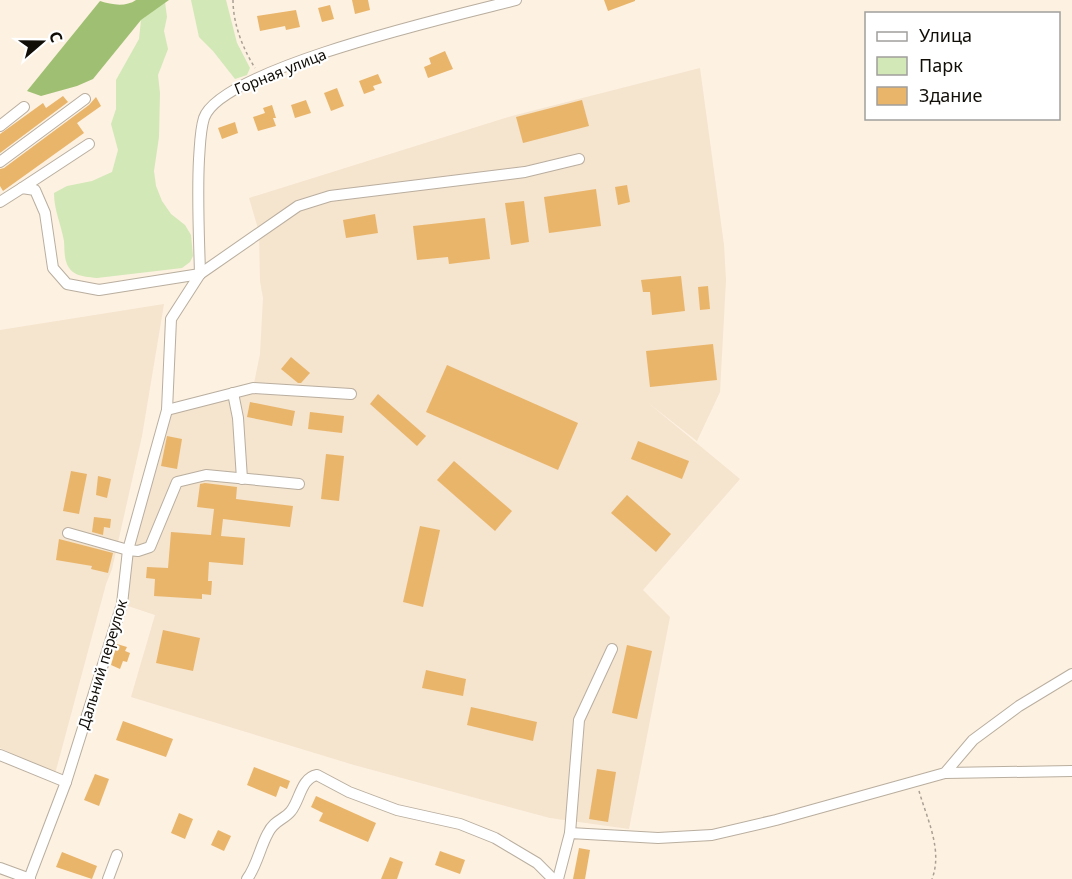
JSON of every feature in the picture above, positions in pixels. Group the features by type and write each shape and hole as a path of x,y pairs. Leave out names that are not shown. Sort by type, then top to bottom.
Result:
{"street":[{"name":"Горная улица","path":"200,274 197,186 200,142 205,116 226,93 360,39 516,0"},
{"path":"0,162 85,99"},
{"path":"0,126 24,107"},
{"path":"0,202 89,144"},
{"path":"22,188 35,190 45,213 53,268 67,285 99,290 200,274 298,206 330,196 525,172 579,159"},
{"name":"Дальний переулок","path":"30,879 66,782 123,604 128,550 166,410 171,319 200,274"},
{"path":"166,410 253,388 351,394"},
{"path":"233,393 238,418 242,479"},
{"path":"68,533 138,551 150,547 177,482 206,475 299,484"},
{"path":"558,879 570,833 579,720 612,649"},
{"path":"945,773 973,740 1019,706 1072,674"},
{"path":"0,755 66,782"},
{"path":"570,833 658,838 712,835 776,820 945,773 1072,771"},
{"path":"247,879 269,830 278,819 291,813 308,780 317,775 369,800 397,810 460,824 495,838 537,862 553,879"},
{"path":"108,879 117,855"},
{"path":"0,868 30,879"}],"path":[{"path":"233,0 236,25 249,59 261,77"},
{"path":"916,781 936,850 935,871 932,879"}],"shaded area":[{"path":"700,68 724,245 726,280 720,392 697,441 647,402 740,479 643,590 670,617 629,829 550,818 354,765 131,697 155,615 122,604 125,549 167,410 253,388 260,354 263,298 260,281 259,232 249,198 512,116"},
{"path":"164,304 142,436 112,569 55,774 0,748 0,330"}],"green space":[{"path":"136,0 169,0 141,20 93,79 41,96 27,91 100,1 119,5"},
{"path":"191,0 226,0 237,43 250,68 247,75 235,79 199,37"},
{"path":"165,2 167,17 164,31 168,49 158,75 159,137 154,171 156,186 162,201 171,214 185,225 191,235 193,256 190,262 182,268 97,278 79,275 70,269 66,261 54,193 67,186 92,181 112,172 118,150 111,124 116,109 116,80 139,39 141,20"}],"building":[{"path":"352,0 368,0 370,10 355,14"},
{"path":"604,0 635,0 635,1 608,11"},
{"path":"330,5 334,19 322,22 318,8"},
{"path":"296,10 300,27 286,30 285,26 260,31 257,16"},
{"path":"445,51 453,69 428,78 424,67 431,64 429,58"},
{"path":"378,74 382,83 373,86 375,90 364,94 359,81"},
{"path":"337,88 344,106 331,111 324,93"},
{"path":"63,96 68,102 0,153 0,134 43,103 46,108"},
{"path":"96,97 101,106 77,123 84,133 3,191 0,186 0,169 89,105"},
{"path":"306,100 311,113 295,118 291,105"},
{"path":"582,100 589,126 523,143 516,117"},
{"path":"272,105 276,126 258,131 253,117 265,113 263,108"},
{"path":"235,122 238,133 222,139 218,128"},
{"path":"627,185 630,202 618,205 615,187"},
{"path":"596,189 601,226 549,233 544,197"},
{"path":"524,201 529,242 511,245 505,203"},
{"path":"375,214 378,233 346,238 343,220"},
{"path":"485,218 490,259 449,264 448,257 417,260 413,226"},
{"path":"681,276 685,311 652,315 650,292 643,292 641,280"},
{"path":"708,286 710,309 700,310 698,287"},
{"path":"713,344 717,380 650,387 646,351"},
{"path":"291,357 310,373 301,383 281,369"},
{"path":"447,365 578,423 558,470 426,412"},
{"path":"378,394 426,436 417,446 370,404"},
{"path":"250,402 295,411 292,426 247,417"},
{"path":"310,412 344,416 342,433 308,429"},
{"path":"167,436 182,439 177,469 161,466"},
{"path":"638,441 689,461 682,479 631,459"},
{"path":"326,454 344,456 339,501 321,499"},
{"path":"454,461 512,511 495,531 437,480"},
{"path":"71,471 87,474 79,514 63,511"},
{"path":"98,476 111,479 107,498 96,495"},
{"path":"200,484 237,487 236,499 293,506 290,527 223,519 221,536 245,538 243,565 209,562 208,581 212,581 211,595 202,594 202,599 154,596 155,579 146,578 147,567 168,568 171,532 211,535 214,509 197,507"},
{"path":"627,495 671,534 656,552 611,513"},
{"path":"94,517 111,519 110,528 104,527 103,535 92,532"},
{"path":"420,526 440,530 423,607 403,602"},
{"path":"59,539 113,553 108,573 91,569 92,566 56,560"},
{"path":"163,630 200,638 193,671 156,663"},
{"path":"117,644 127,647 125,651 130,653 127,662 123,661 120,669 111,665"},
{"path":"627,645 652,651 637,719 612,713"},
{"path":"426,670 466,679 463,696 422,688"},
{"path":"471,707 537,722 533,741 467,725"},
{"path":"123,721 173,739 166,757 116,740"},
{"path":"254,767 290,781 287,789 280,786 276,797 247,785"},
{"path":"597,769 616,772 608,822 589,819"},
{"path":"95,774 109,779 99,806 84,800"},
{"path":"316,796 376,823 368,842 319,821 323,813 311,807"},
{"path":"179,813 193,819 185,839 171,833"},
{"path":"218,830 231,836 224,851 211,845"},
{"path":"579,848 590,850 585,879 573,879"},
{"path":"440,851 465,860 460,874 435,865"},
{"path":"62,852 97,866 92,879 56,867"},
{"path":"390,857 403,862 397,879 381,879"}]}
